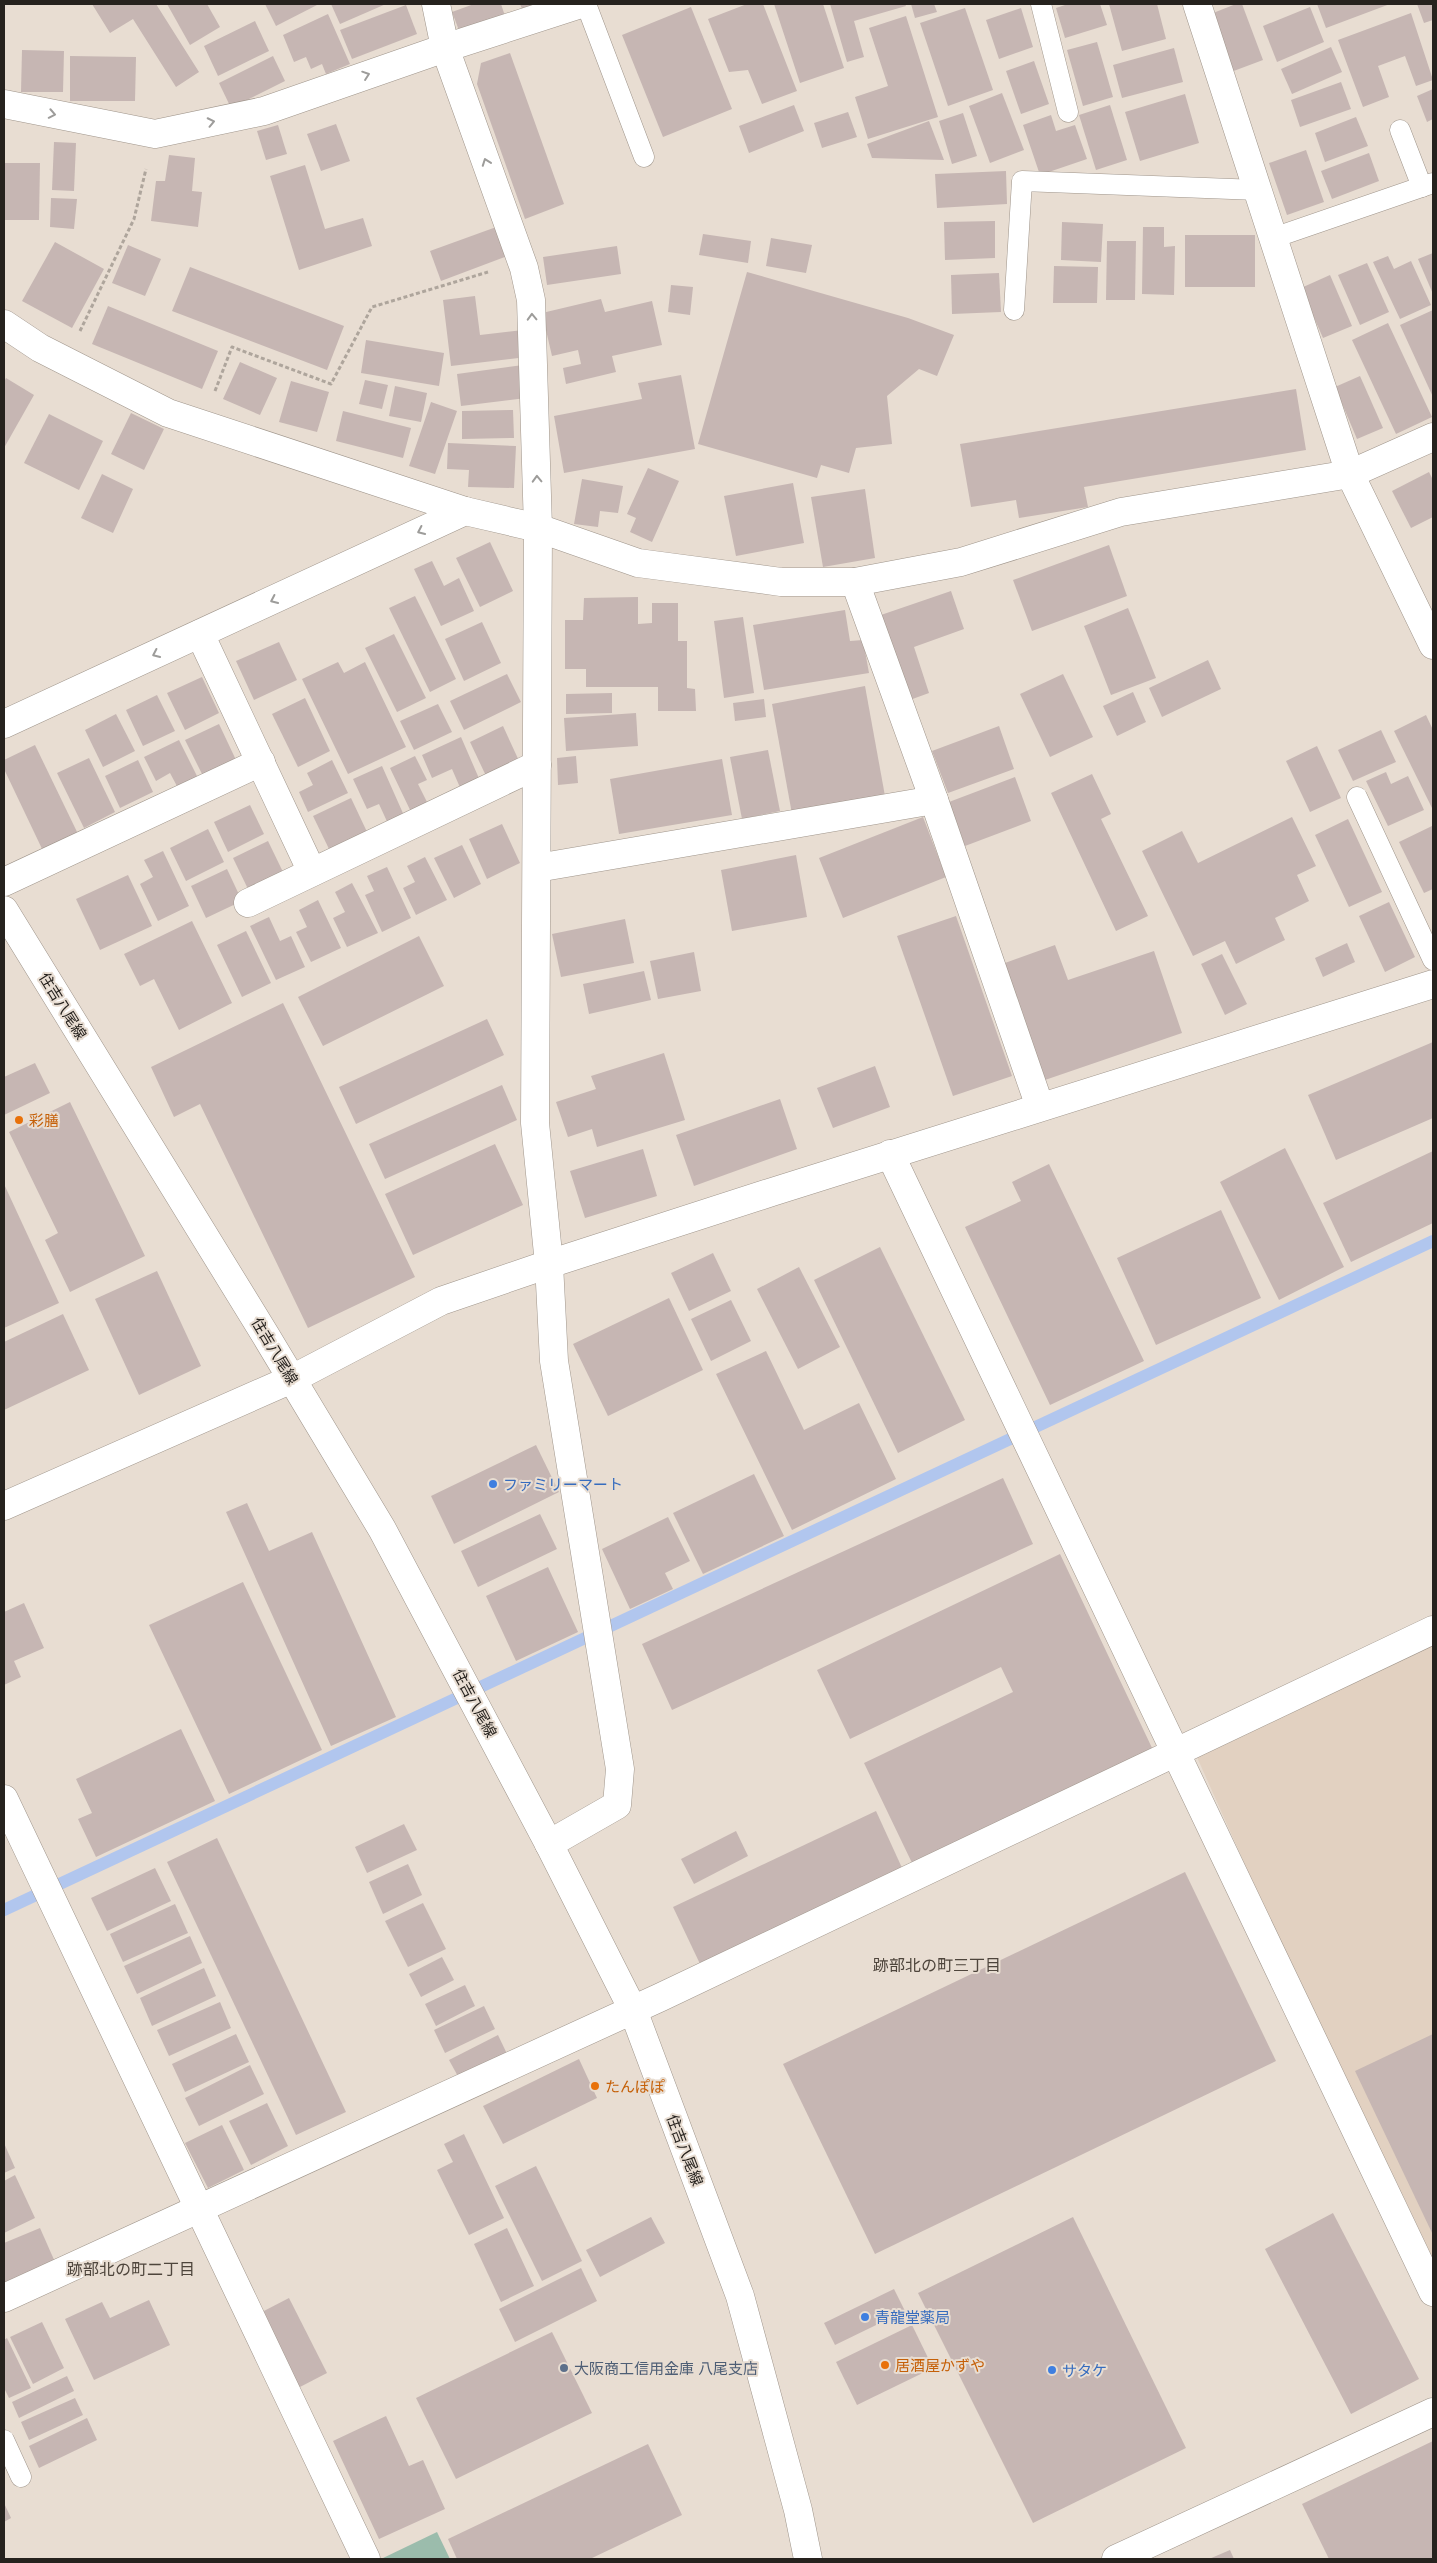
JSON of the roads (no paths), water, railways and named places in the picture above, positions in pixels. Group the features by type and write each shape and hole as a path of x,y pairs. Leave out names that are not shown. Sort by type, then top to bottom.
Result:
{"street":[{"path":"436,4 445,48 522,262 531,300 538,528 535,1123 549,1264 554,1361 620,1769 617,1805 549,1844"},
{"path":"4,104 155,134 264,111 445,48 581,4"},
{"path":"1197,4 1350,474 1433,645"},
{"path":"4,324 40,348 168,413 465,511 538,528 638,563 781,582 855,582 962,562 1121,512 1350,474 1433,437"},
{"path":"4,724 465,511"},
{"path":"855,582 934,800 1040,1107"},
{"path":"200,634 312,872"},
{"path":"4,882 261,762"},
{"path":"248,903 537,765"},
{"path":"537,868 934,800"},
{"name":"住吉八尾線","path":"4,910 382,1529 549,1844 633,2010 740,2296 798,2510 808,2559"},
{"path":"4,1506 292,1379 441,1302 549,1264 890,1154 1433,984"},
{"path":"890,1154 1433,2292"},
{"path":"4,2298 633,2010 1433,1630"},
{"path":"4,1799 366,2559"},
{"path":"1116,2559 1433,2412"}],"lane":[{"path":"586,4 644,157"},
{"path":"1041,4 1068,112"},
{"path":"1273,238 1428,185 1400,130"},
{"path":"1014,310 1022,181 1258,190"},
{"path":"1357,797 1433,960"},
{"path":"4,2440 21,2477"}],"waterway":[{"path":"4,1910 1433,1241"}],"place":[{"name":"彩膳","path":"19,1120"},
{"name":"ファミリーマート","path":"493,1484"},
{"name":"たんぽぽ","path":"595,2086"},
{"name":"青龍堂薬局","path":"865,2317"},
{"name":"居酒屋かずや","path":"885,2365"},
{"name":"大阪商工信用金庫 八尾支店","path":"564,2368"},
{"name":"サタケ","path":"1052,2370"}],"district":[{"name":"跡部北の町三丁目","path":"937,1965"},
{"name":"跡部北の町二丁目","path":"131,2269"}]}
